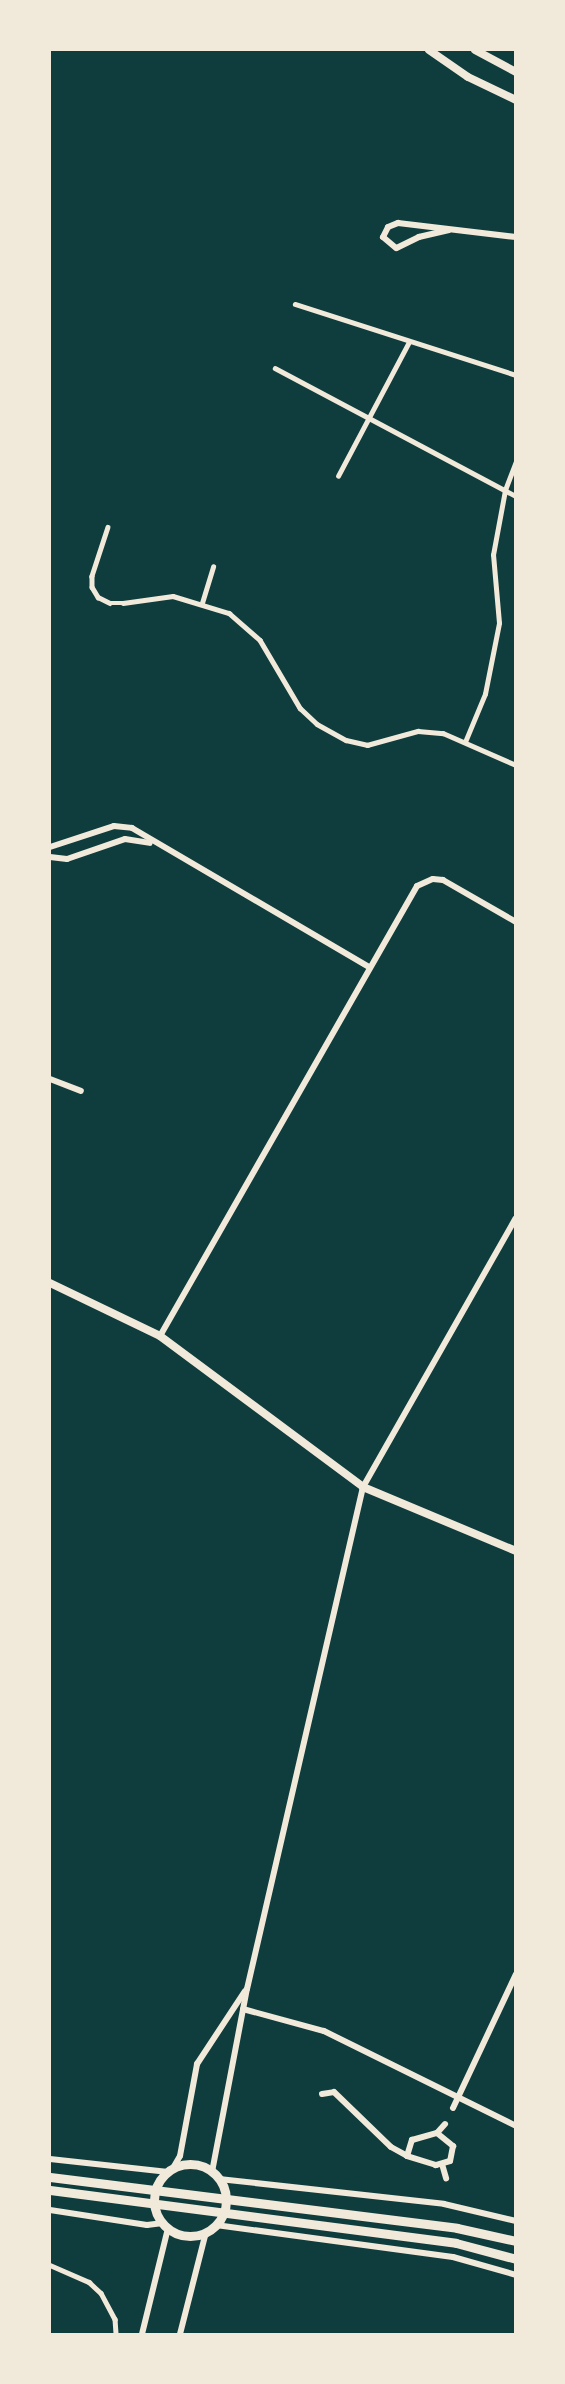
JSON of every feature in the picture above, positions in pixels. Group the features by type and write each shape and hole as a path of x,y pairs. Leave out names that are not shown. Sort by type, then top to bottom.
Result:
{"main road":[{"path":"429,50 468,77 516,100"},
{"path":"475,50 516,72"},
{"path":"193,2164 216,2175 226,2197 224,2212 216,2225 206,2232 185,2235 165,2226 154,2203 156,2189 170,2170 193,2164"},
{"path":"50,2177 226,2197 457,2228 516,2241"},
{"path":"50,2190 456,2243 516,2259"}],"street":[{"path":"449,230 419,237 396,248 383,237 388,227 398,223 516,237"},
{"path":"295,304 516,375"},
{"path":"338,476 409,342"},
{"path":"275,368 516,496"},
{"path":"465,742 485,694 499,623 492,570 505,490 516,462"},
{"path":"108,527 92,576 92,587 98,597 110,603 173,596 229,613 245,625 273,659 300,708 317,724 346,740 367,745 418,730 443,733 516,765"},
{"path":"202,603 213,567"},
{"path":"50,847 124,826 369,967"},
{"path":"50,857 67,859 125,839 159,846"},
{"path":"159,1336 417,886 425,881 443,880 516,922"},
{"path":"50,1079 81,1091"},
{"path":"516,1218 363,1487 247,1989 216,2175 444,2201 516,2221"},
{"path":"50,1283 159,1336 363,1487 516,1551"},
{"path":"453,2108 456,2096 516,1974"},
{"path":"50,2159 170,2170 180,2157 196,2064 247,1989"},
{"path":"243,2009 324,2031 516,2126"},
{"path":"322,2094 334,2092 391,2147 407,2156 442,2164 453,2157 453,2146 437,2133"},
{"path":"407,2156 412,2140 437,2133 445,2124"},
{"path":"442,2164 446,2178"},
{"path":"50,2210 165,2226 142,2334"},
{"path":"216,2225 453,2257 516,2275"},
{"path":"180,2334 206,2232"},
{"path":"50,2265 89,2282 101,2294 116,2319 116,2334"}]}
